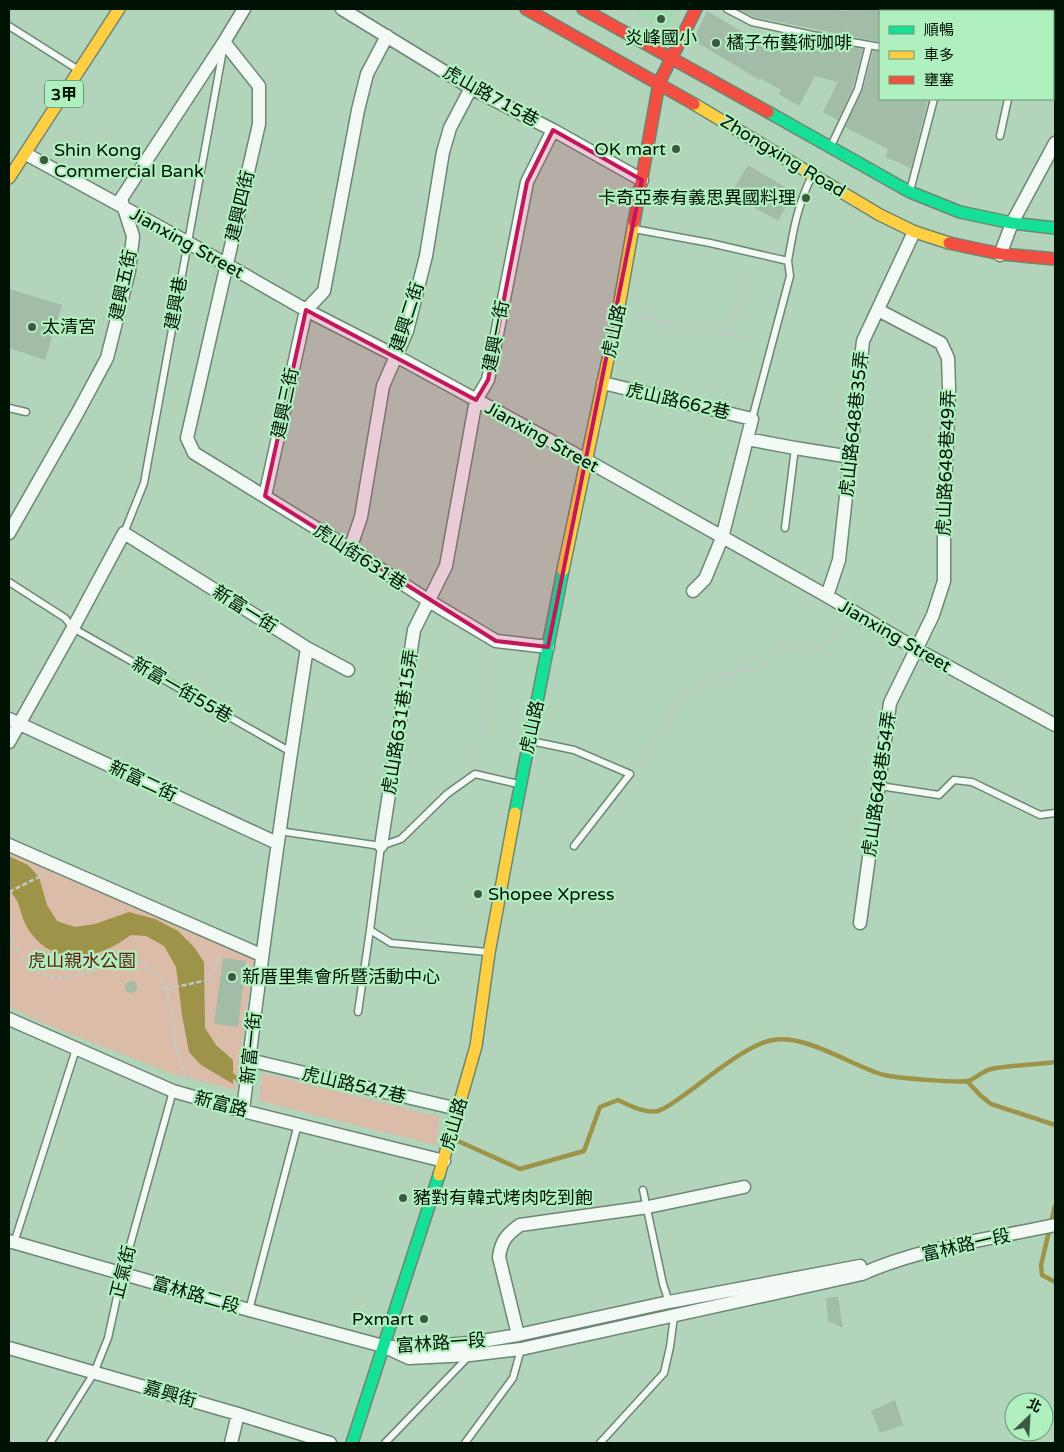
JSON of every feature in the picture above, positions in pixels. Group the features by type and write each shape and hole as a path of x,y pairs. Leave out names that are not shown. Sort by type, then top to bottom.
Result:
{"street":[{"name":"3甲","path":"9,178 119,9"},
{"name":"Zhongxing Road","path":"526,9 659,83 880,215 914,232 962,247 1000,255 1055,259"},
{"name":"Zhongxing Road","path":"583,9 910,192 960,212 1012,223 1055,228"},
{"name":"虎山路","path":"352,1443 444,1161 476,1046 489,953 520,784 618,312 659,83 696,9"},
{"name":"虎山路715巷","path":"350,11 471,88 553,130 642,180"},
{"path":"124,207 121,199 242,12"},
{"path":"306,310 324,292 362,92 367,74 387,36"},
{"name":"建興四街","path":"187,438 258,124 259,86 224,42"},
{"name":"建興二街","path":"350,549 361,517 383,386 407,331 426,256 443,152 450,128 471,88"},
{"name":"建興一街","path":"429,601 446,566 476,400 488,380 527,182 553,130"},
{"path":"1000,255 1012,223 1055,143"},
{"name":"Jianxing Street","path":"26,154 306,310 396,356 586,460 827,596 918,650 1055,725"},
{"name":"建興五街","path":"9,533 107,358 129,270 133,236 124,207"},
{"name":"虎山路648巷35弄","path":"827,596 839,560 863,341 914,232"},
{"name":"建興三街","path":"265,496 306,310"},
{"name":"虎山路648巷49弄","path":"878,310 941,342 948,358 949,387 944,519 944,581 933,615 918,650"},
{"name":"虎山路662巷","path":"603,383 752,419"},
{"path":"693,591 705,579 722,538 752,419"},
{"name":"虎山街631巷","path":"187,438 194,453 350,549 429,601 496,640 548,647"},
{"name":"虎山路662巷","path":"748,439 851,457"},
{"path":"9,742 14,721 74,628 124,533"},
{"name":"新富一街","path":"124,533 307,648 261,955 243,1111"},
{"name":"虎山路631巷15弄","path":"381,846 414,630 429,601"},
{"path":"307,648 348,670"},
{"name":"虎山路648巷54弄","path":"860,923 890,703 918,650"},
{"name":"新富二街","path":"14,721 278,837"},
{"path":"9,845 261,955"},
{"name":"新富路","path":"9,1019 173,1091 243,1111 444,1161"},
{"name":"虎山路547巷","path":"249,1060 458,1110"},
{"path":"518,1335 499,1257 500,1245 508,1233 520,1225 648,1207 744,1187"},
{"name":"富林路一段","path":"383,1346 409,1358 470,1355 521,1349 862,1274 878,1267 933,1251 1055,1225"},
{"name":"富林路二段","path":"12,1242 249,1310 383,1346"},
{"name":"富林路一段","path":"383,1346 407,1348 470,1343 858,1266 878,1267"},
{"name":"嘉興街","path":"9,1348 238,1414 330,1443"},
{"path":"231,1443 238,1414"}],"lane":[{"path":"727,9 752,22 879,47"},
{"path":"9,26 79,71"},
{"name":"建興巷","path":"124,533 144,483 224,42"},
{"path":"829,148 858,89 869,45"},
{"path":"910,192 934,100"},
{"path":"1000,136 1008,100"},
{"path":"752,419 790,276 788,261 794,221 803,192 812,174"},
{"path":"634,229 710,243 788,261"},
{"path":"9,409 26,412"},
{"path":"784,528 795,448"},
{"name":"新富一街55巷","path":"9,582 64,618 74,628 290,752"},
{"path":"529,741 574,750 630,774 574,846"},
{"path":"278,837 381,846 401,839 447,794 475,774 520,784"},
{"path":"880,786 939,795 954,780 972,782 1040,815 1055,813"},
{"path":"358,1012 381,846"},
{"path":"370,930 391,943 489,953"},
{"path":"12,1242 76,1049"},
{"name":"正氣街","path":"50,1443 94,1373 108,1338 122,1274 173,1091"},
{"path":"249,1310 298,1124"},
{"path":"644,1190 663,1284 669,1302"},
{"path":"600,1443 664,1373 674,1316"},
{"path":"465,1443 513,1378 521,1349"},
{"path":"385,1443 470,1355"}],"path":[{"path":"732,335 747,261"},
{"path":"618,312 749,338"},
{"path":"630,774 653,747 675,705 683,694 728,673 759,669 767,662 776,646 787,644 819,649 828,643 853,611"},
{"path":"475,774 496,640"},
{"path":"9,892 45,875"},
{"path":"9,927 24,963 39,973 56,976 76,976 123,960 136,961 148,966 167,989 175,1044 191,1096"},
{"path":"167,989 212,979 219,952 227,954"}],"highlighted area":[{"path":"553,130 642,180 548,647 496,641 265,496 306,310 476,400 488,380 527,182"}],"shaded area":[{"name":"炎峰國小","path":"632,9 677,9 667,30"},
{"path":"9,856 28,865 39,877 47,905 57,921 75,927 95,924 129,912 155,919 178,931 194,947 204,962 205,1028 216,1045 233,1060 233,1084 201,1065 189,1052 176,967 164,946 146,936 131,935 106,950 92,954 65,956 53,951 41,944 26,925 18,903 9,887"}],"green space":[{"name":"虎山親水公園","path":"9,851 254,959 235,1090 173,1074 40,1022 9,1007"},
{"path":"262,1073 440,1117 436,1145 259,1101"}],"building":[{"path":"737,9 831,9 845,11 846,9 880,9 879,42 754,17"},
{"path":"707,11 776,52 780,33 863,49 853,87 838,120 823,112 838,82 815,76 799,106 779,94 781,90 760,78 759,80 693,40"},
{"path":"873,51 879,52 879,100 928,100 911,168 886,157 888,149 845,127 863,90"},
{"path":"748,165 794,192 778,221 731,194"},
{"name":"太清宮","path":"9,289 62,305 45,360 9,348"},
{"name":"新厝里集會所暨活動中心","path":"223,958 246,961 238,1027 214,1024"},
{"path":"131,981 137,987 131,993 125,987"},
{"path":"838,1297 843,1328 828,1321 826,1298"},
{"path":"895,1400 903,1425 880,1433 871,1411"}],"waterway":[{"path":"458,1141 520,1169 584,1151 600,1107 618,1100 643,1110 653,1112 661,1110 675,1102 739,1055 751,1048 773,1040 786,1039 814,1046 884,1075 927,1080 968,1081 991,1069 1055,1062"},
{"path":"228,1072 241,1082"},
{"path":"967,1081 991,1104 1055,1125"},
{"path":"1055,1206 1041,1265 1042,1275 1055,1282"}],"traffic: fast":[{"path":"768,112 910,192 960,212 1012,223 1055,228"},
{"path":"515,813 563,570"},
{"path":"352,1443 439,1175"}],"traffic: slow":[{"path":"9,178 119,9"},
{"path":"694,104 880,215 915,232 949,243"},
{"path":"563,570 618,312 634,222"},
{"path":"439,1175 476,1046 489,953 515,813"}],"traffic: jam":[{"path":"526,9 694,104"},
{"path":"583,9 768,112"},
{"path":"634,222 659,83 696,9"},
{"path":"949,243 1001,254 1055,259"}],"place":[{"name":"炎峰國小","path":"661,19"},
{"name":"橘子布藝術咖啡","path":"716,43"},
{"name":"OK mart","path":"676,149"},
{"name":"Shin Kong Commercial Bank","path":"44,160"},
{"name":"卡奇亞泰有義思異國料理","path":"806,198"},
{"name":"太清宮","path":"32,327"},
{"name":"Shopee Xpress","path":"478,894"},
{"name":"新厝里集會所暨活動中心","path":"232,977"},
{"name":"豬對有韓式烤肉吃到飽","path":"403,1198"},
{"name":"Pxmart","path":"424,1319"}]}
